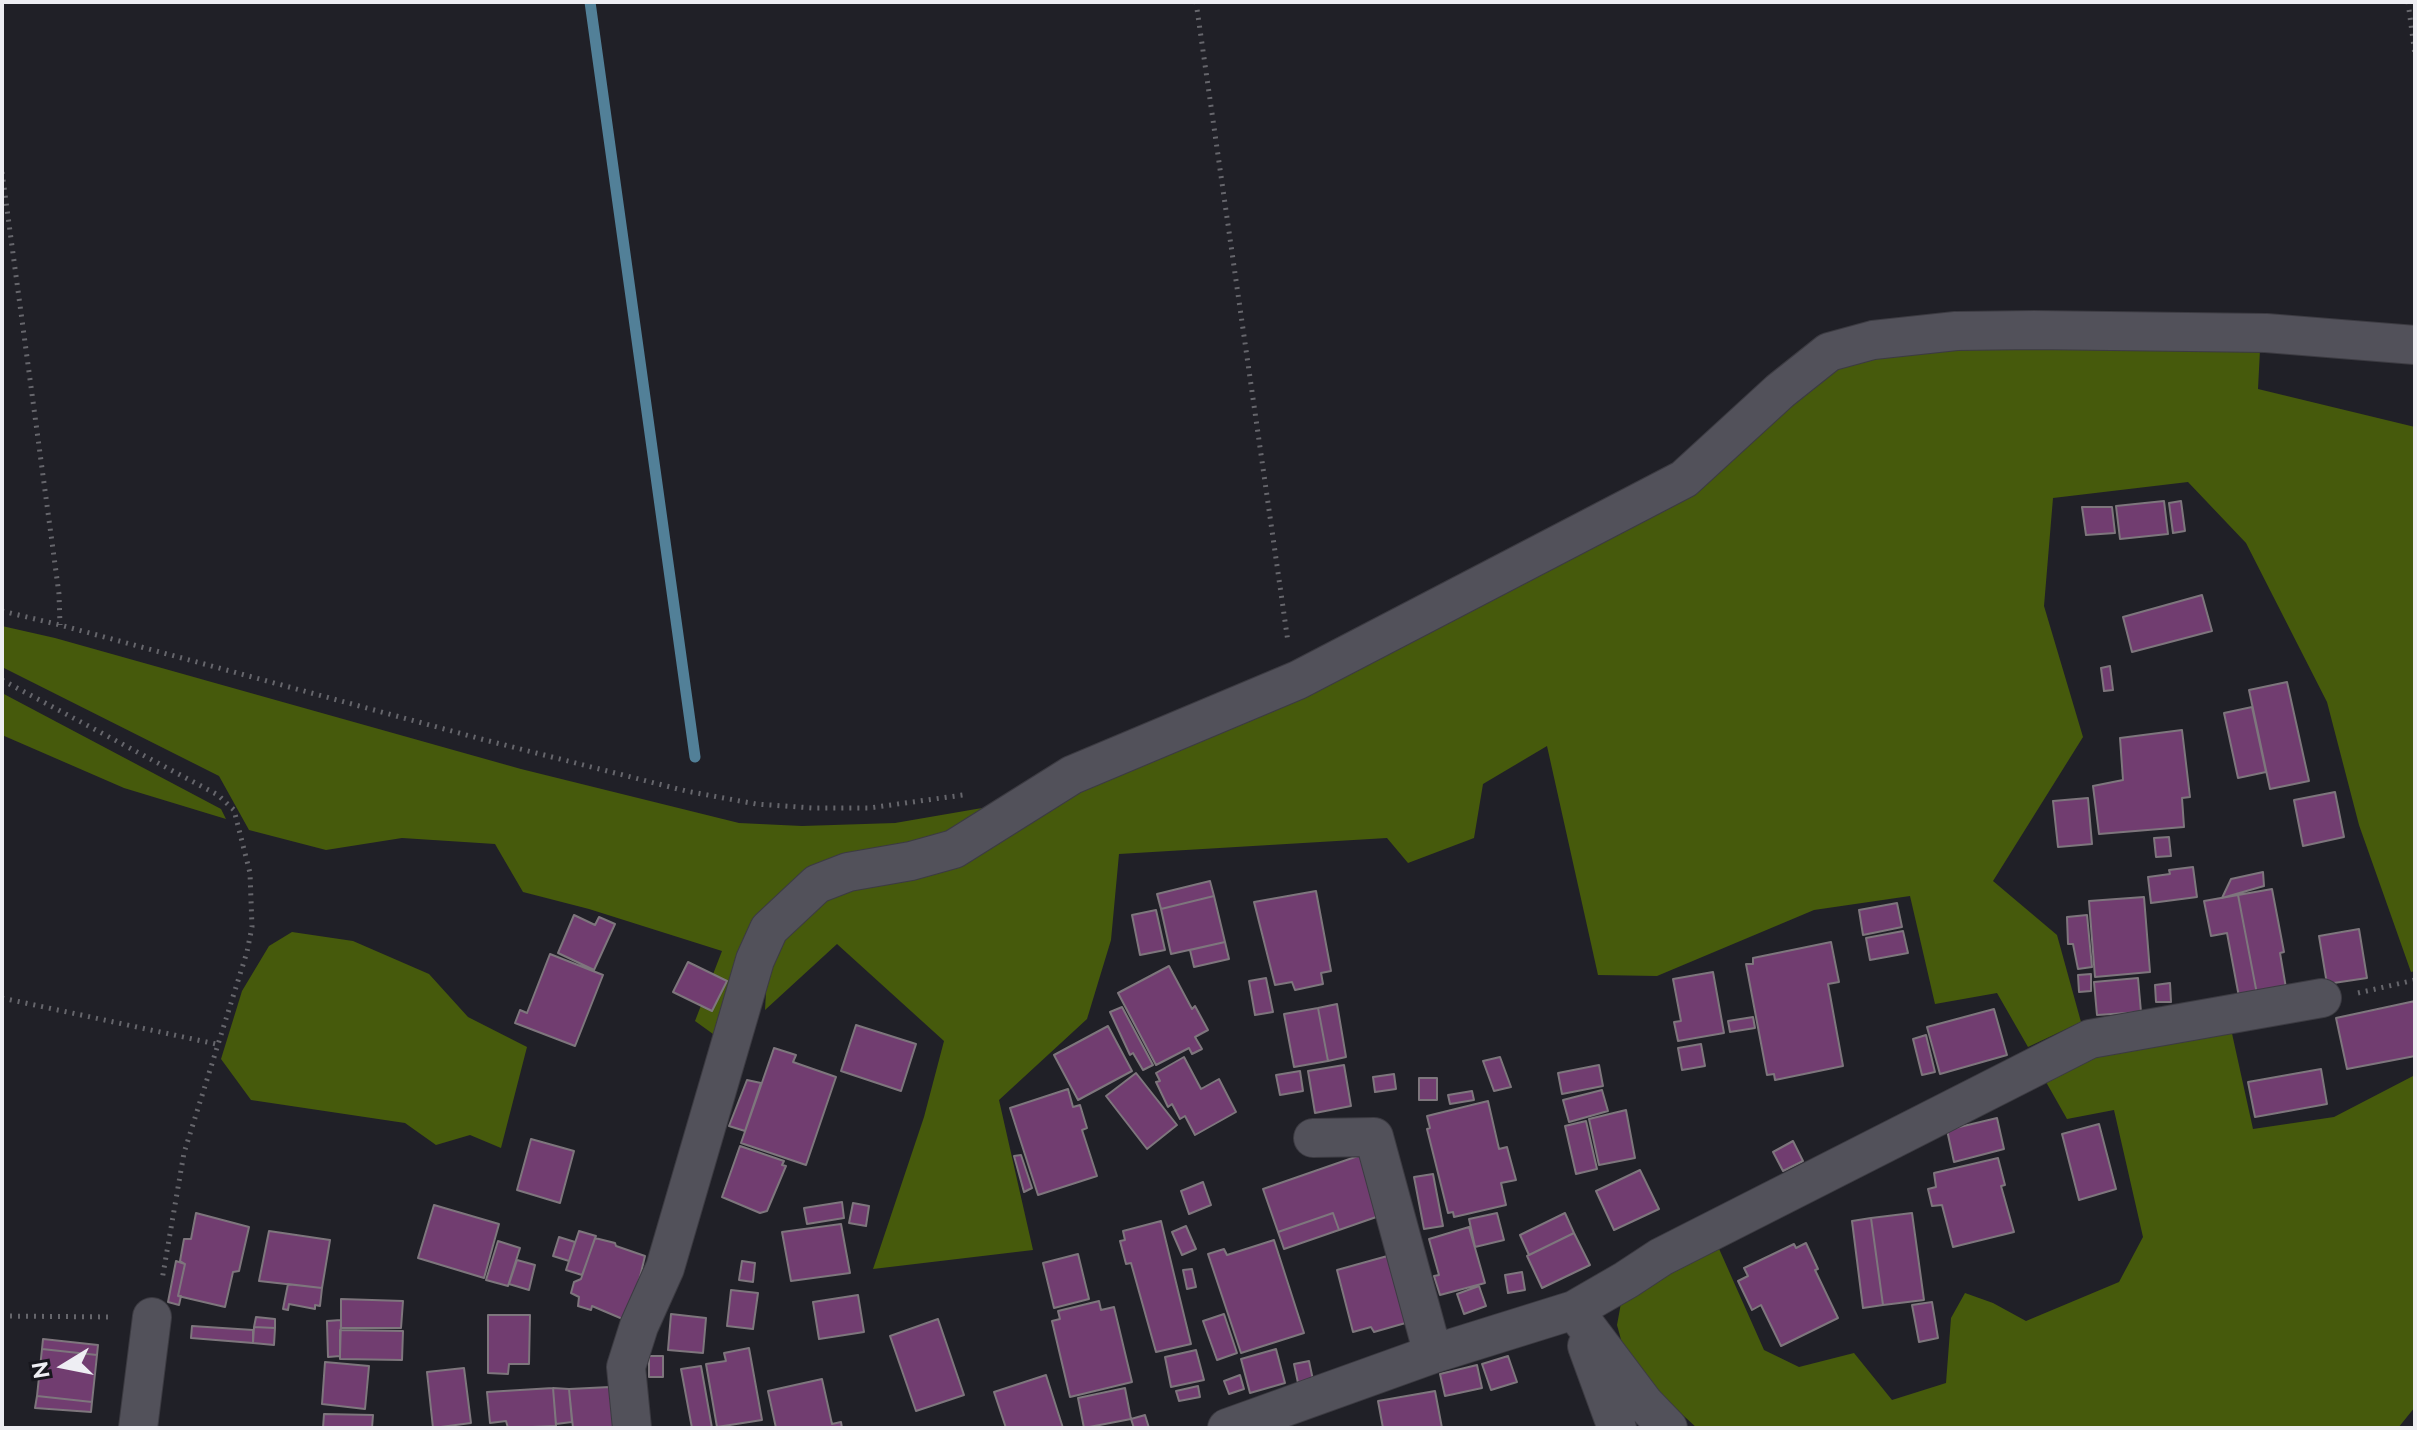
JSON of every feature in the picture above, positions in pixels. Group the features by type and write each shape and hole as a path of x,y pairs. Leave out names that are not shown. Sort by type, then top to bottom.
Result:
{"street":[{"path":"632,1428 626,1367 639,1326 665,1268 755,960 769,929 817,884 848,872 911,861 954,849 1072,775 1298,680 1684,479 1780,391 1829,352 1873,340 1956,331 2034,330 2266,333 2415,345"},
{"path":"1227,1428 1433,1354 1574,1310 1661,1257 2090,1039 2322,998"},
{"path":"1313,1138 1374,1137 1433,1354"},
{"path":"1574,1310 1617,1428"},
{"path":"1574,1310 1644,1403 1668,1428"},
{"path":"138,1428 152,1317"}],"path":[{"path":"1196,2 1287,639 1298,680"},
{"path":"2408,2 2415,55"},
{"path":"2,172 57,578 60,625"},
{"path":"2,611 686,791 756,804 813,808 869,808 975,793"},
{"path":"2,680 218,795 234,810 250,873 252,927 247,952 184,1153 159,1301 152,1317 2,1316"},
{"path":"2322,998 2332,999 2415,980"},
{"path":"2,998 216,1045"}],"green space":[{"path":"1999,346 2260,350 2258,389 2415,427 2415,971 2411,972 2359,825 2327,702 2246,543 2188,482 2053,498 2044,606 2083,737 1993,881 2057,935 2081,1022 2028,1047 1997,993 1935,1004 1910,896 1814,910 1657,976 1598,975 1547,746 1483,784 1474,838 1408,863 1387,838 1119,854 1111,940 1087,1019 999,1100 1033,1250 873,1269 924,1117 944,1041 837,944 765,1010 767,974 780,936 804,910 1093,783 1309,695 1841,361 1930,350"},
{"path":"2,626 55,638 521,769 739,823 802,826 895,823 1011,803 956,837 827,865 720,1039 695,1021 722,951 589,909 523,892 495,844 402,838 326,850 249,830 219,776 2,667"},
{"path":"2,693 221,809 226,819 124,788 2,735"},
{"path":"292,932 353,941 429,974 468,1017 527,1047 501,1148 470,1135 436,1145 405,1123 251,1100 221,1059 242,991 269,946"},
{"path":"2231,1029 2253,1129 2334,1117 2415,1075 2415,1407 2398,1428 1697,1428 1628,1365 1617,1325 1621,1303 1716,1242 1764,1350 1799,1367 1854,1353 1892,1400 1946,1383 1951,1318 1965,1293 1993,1303 2026,1321 2119,1282 2143,1237 2114,1110 2067,1119 2046,1082 2096,1052"}],"building":[{"path":"2164,501 2168,534 2120,539 2116,506"},
{"path":"2181,501 2185,531 2173,533 2169,503"},
{"path":"2082,507 2112,507 2115,533 2086,535"},
{"path":"2202,595 2212,631 2132,652 2123,617"},
{"path":"2110,666 2113,690 2104,691 2101,668"},
{"path":"2287,682 2309,781 2270,789 2249,690"},
{"path":"2252,707 2266,772 2238,778 2224,713"},
{"path":"2182,730 2190,797 2182,798 2184,827 2099,834 2093,786 2123,780 2120,738"},
{"path":"2335,792 2344,837 2303,846 2294,800"},
{"path":"2088,798 2092,844 2058,847 2053,801"},
{"path":"2169,837 2171,856 2156,857 2154,838"},
{"path":"2193,867 2197,897 2151,903 2148,877"},
{"path":"2263,872 2264,886 2222,898 2231,879"},
{"path":"1210,881 1214,896 1161,909 1157,894"},
{"path":"2272,889 2284,952 2280,953 2286,988 2257,994 2238,895"},
{"path":"1316,891 1331,971 1321,973 1323,984 1295,990 1292,982 1275,985 1254,902"},
{"path":"2238,895 2257,994 2239,997 2227,933 2211,936 2204,901"},
{"path":"1214,896 1225,942 1171,954 1161,909"},
{"path":"2144,897 2150,972 2095,977 2089,901"},
{"path":"1897,903 1902,927 1863,935 1859,910"},
{"path":"1156,910 1165,950 1140,955 1132,915"},
{"path":"574,915 595,925 599,917 615,924 594,970 558,953"},
{"path":"2087,915 2092,967 2078,969 2073,944 2068,944 2067,917"},
{"path":"2359,929 2367,978 2327,984 2319,936"},
{"path":"1903,931 1908,953 1870,960 1866,938"},
{"path":"1225,942 1229,959 1194,967 1190,950"},
{"path":"1831,942 1839,982 1828,984 1843,1066 1775,1080 1774,1074 1767,1075 1746,964 1753,964 1753,958"},
{"path":"550,954 603,975 575,1046 515,1023 520,1010 527,1013"},
{"path":"688,962 727,981 712,1011 673,992"},
{"path":"1169,966 1192,1009 1195,1006 1208,1030 1195,1037 1202,1049 1192,1054 1189,1048 1156,1065 1118,993"},
{"path":"1713,972 1724,1033 1678,1041 1674,1022 1681,1021 1673,979"},
{"path":"2091,974 2091,991 2079,992 2078,975"},
{"path":"1266,978 1273,1012 1255,1015 1249,981"},
{"path":"2138,978 2141,1012 2097,1015 2094,982"},
{"path":"2170,983 2171,1002 2156,1002 2155,985"},
{"path":"2415,1001 2415,1056 2347,1069 2336,1018"},
{"path":"1337,1004 1346,1057 1328,1061 1318,1008"},
{"path":"1122,1007 1153,1065 1143,1070 1133,1053 1130,1055 1110,1012"},
{"path":"1318,1008 1328,1061 1294,1067 1284,1014"},
{"path":"1994,1009 2007,1055 1940,1074 1927,1027"},
{"path":"1753,1017 1755,1028 1730,1032 1728,1021"},
{"path":"856,1025 916,1044 901,1091 841,1071"},
{"path":"1108,1026 1132,1071 1078,1100 1054,1055"},
{"path":"1926,1035 1935,1072 1922,1075 1913,1039"},
{"path":"1701,1044 1705,1066 1682,1070 1678,1048"},
{"path":"774,1048 796,1055 793,1062 836,1077 806,1165 741,1143"},
{"path":"1184,1057 1201,1089 1219,1079 1236,1112 1195,1135 1185,1116 1180,1119 1172,1104 1168,1107 1156,1082 1160,1081 1156,1073"},
{"path":"1500,1057 1511,1087 1494,1091 1483,1061"},
{"path":"1344,1065 1351,1106 1315,1113 1308,1071"},
{"path":"1599,1065 1603,1086 1562,1094 1558,1073"},
{"path":"2321,1069 2327,1104 2255,1117 2248,1082"},
{"path":"1300,1071 1303,1091 1280,1095 1276,1075"},
{"path":"1136,1073 1177,1125 1147,1149 1106,1096"},
{"path":"1394,1074 1396,1089 1375,1092 1373,1077"},
{"path":"1419,1078 1437,1078 1437,1100 1419,1100"},
{"path":"747,1080 761,1083 745,1131 729,1126"},
{"path":"1068,1089 1073,1107 1080,1105 1087,1128 1082,1130 1097,1176 1038,1195 1010,1108"},
{"path":"1602,1090 1608,1111 1569,1122 1563,1100"},
{"path":"1472,1091 1474,1100 1450,1104 1448,1095"},
{"path":"1488,1101 1499,1149 1507,1147 1516,1180 1501,1183 1506,1205 1454,1217 1453,1212 1448,1213 1427,1129 1430,1128 1427,1116"},
{"path":"1626,1110 1635,1158 1599,1165 1589,1119"},
{"path":"1997,1118 2004,1149 1954,1162 1947,1130"},
{"path":"1586,1121 1597,1169 1576,1174 1565,1126"},
{"path":"2099,1124 2116,1189 2079,1200 2062,1134"},
{"path":"531,1139 574,1151 560,1203 517,1190"},
{"path":"1793,1141 1803,1161 1783,1171 1773,1152"},
{"path":"740,1146 784,1161 782,1165 786,1166 767,1211 760,1213 722,1197"},
{"path":"1021,1155 1032,1188 1024,1192 1014,1156"},
{"path":"1361,1155 1382,1215 1339,1230 1333,1213 1278,1232 1263,1189"},
{"path":"1998,1158 2005,1185 2001,1186 2014,1232 1953,1247 1942,1205 1932,1206 1928,1189 1936,1187 1934,1173"},
{"path":"1640,1170 1659,1209 1614,1230 1596,1191"},
{"path":"1433,1174 1443,1226 1424,1229 1414,1177"},
{"path":"1203,1182 1211,1205 1189,1214 1181,1191"},
{"path":"842,1202 844,1218 807,1224 804,1208"},
{"path":"853,1203 869,1206 866,1226 849,1223"},
{"path":"434,1205 499,1224 484,1278 418,1258"},
{"path":"196,1213 249,1227 239,1271 233,1272 225,1307 178,1296 185,1264 180,1261 184,1239 191,1239"},
{"path":"1333,1213 1339,1230 1284,1249 1278,1232"},
{"path":"1497,1213 1504,1240 1475,1247 1469,1219"},
{"path":"1565,1213 1574,1233 1529,1255 1520,1235"},
{"path":"1912,1213 1924,1300 1883,1305 1871,1218"},
{"path":"1871,1218 1883,1305 1863,1308 1852,1221"},
{"path":"1161,1221 1191,1344 1156,1352 1131,1263 1126,1264 1120,1241 1125,1240 1123,1231"},
{"path":"841,1224 850,1273 791,1281 782,1232"},
{"path":"1186,1226 1196,1249 1182,1255 1172,1232"},
{"path":"1469,1227 1485,1283 1440,1295 1434,1276 1439,1275 1429,1239"},
{"path":"269,1231 330,1240 322,1288 259,1281"},
{"path":"579,1231 596,1236 582,1275 566,1270"},
{"path":"1574,1233 1590,1265 1542,1288 1527,1256"},
{"path":"559,1237 575,1242 569,1261 553,1256"},
{"path":"595,1238 645,1256 625,1320 592,1306 591,1310 578,1306 579,1297 571,1293 574,1282 581,1279"},
{"path":"1274,1240 1304,1333 1241,1353 1208,1254 1224,1249 1227,1255"},
{"path":"498,1241 520,1248 508,1286 486,1280"},
{"path":"1806,1243 1838,1318 1781,1346 1761,1305 1752,1310 1738,1281 1748,1276 1744,1268 1794,1244 1796,1248"},
{"path":"1078,1254 1089,1299 1054,1308 1043,1263"},
{"path":"1391,1255 1409,1322 1374,1332 1371,1327 1353,1332 1337,1270"},
{"path":"517,1260 535,1265 529,1290 509,1284"},
{"path":"176,1261 185,1264 179,1305 168,1302"},
{"path":"742,1261 755,1263 753,1282 739,1280"},
{"path":"1192,1269 1196,1287 1187,1289 1183,1270"},
{"path":"1522,1272 1525,1290 1508,1293 1505,1275"},
{"path":"288,1284 322,1288 320,1306 315,1305 315,1309 289,1304 288,1310 283,1309"},
{"path":"1479,1286 1486,1306 1464,1314 1457,1294"},
{"path":"731,1290 758,1293 753,1329 727,1326"},
{"path":"858,1295 864,1332 819,1339 813,1302"},
{"path":"341,1299 403,1301 401,1328 341,1328"},
{"path":"1099,1301 1101,1310 1114,1307 1132,1382 1070,1397 1052,1321 1060,1319 1058,1311"},
{"path":"1932,1302 1938,1338 1919,1342 1912,1305"},
{"path":"671,1314 706,1318 703,1353 668,1350"},
{"path":"1224,1314 1237,1353 1217,1360 1203,1321"},
{"path":"488,1315 530,1315 529,1364 509,1364 508,1374 488,1373"},
{"path":"256,1317 275,1319 275,1328 254,1327"},
{"path":"938,1319 964,1395 916,1411 890,1336"},
{"path":"341,1320 340,1356 328,1357 327,1321"},
{"path":"192,1326 253,1330 253,1343 191,1338"},
{"path":"254,1327 275,1328 274,1345 253,1343"},
{"path":"340,1330 403,1331 402,1360 340,1359"},
{"path":"43,1339 98,1345 97,1355 42,1349"},
{"path":"749,1348 762,1420 717,1427 706,1364 726,1361 724,1353"},
{"path":"42,1349 97,1355 92,1402 37,1396"},
{"path":"1276,1349 1285,1383 1250,1393 1241,1359"},
{"path":"1196,1350 1204,1380 1171,1387 1165,1357"},
{"path":"649,1356 663,1356 663,1377 649,1377"},
{"path":"1508,1356 1517,1382 1491,1390 1482,1364"},
{"path":"1309,1361 1313,1380 1298,1383 1294,1364"},
{"path":"325,1362 369,1366 365,1409 322,1404"},
{"path":"1477,1365 1482,1388 1445,1396 1440,1374"},
{"path":"701,1366 712,1428 692,1428 681,1369"},
{"path":"464,1368 471,1423 433,1428 427,1372"},
{"path":"1046,1375 1063,1428 1006,1428 994,1392"},
{"path":"1240,1375 1244,1389 1229,1394 1224,1381"},
{"path":"822,1379 832,1424 841,1422 842,1428 776,1428 768,1391"},
{"path":"1198,1386 1200,1397 1179,1401 1176,1391"},
{"path":"610,1387 614,1428 573,1428 569,1389"},
{"path":"553,1388 556,1426 508,1428 506,1421 490,1423 487,1392"},
{"path":"553,1388 569,1389 572,1422 556,1424"},
{"path":"1125,1388 1131,1419 1084,1428 1078,1398"},
{"path":"1435,1391 1442,1428 1383,1428 1378,1401"},
{"path":"37,1396 92,1402 91,1412 35,1408"},
{"path":"324,1414 373,1415 372,1428 323,1428"},
{"path":"1145,1415 1149,1428 1134,1428 1131,1419"}],"waterway":[{"path":"590,2 695,757"}]}
